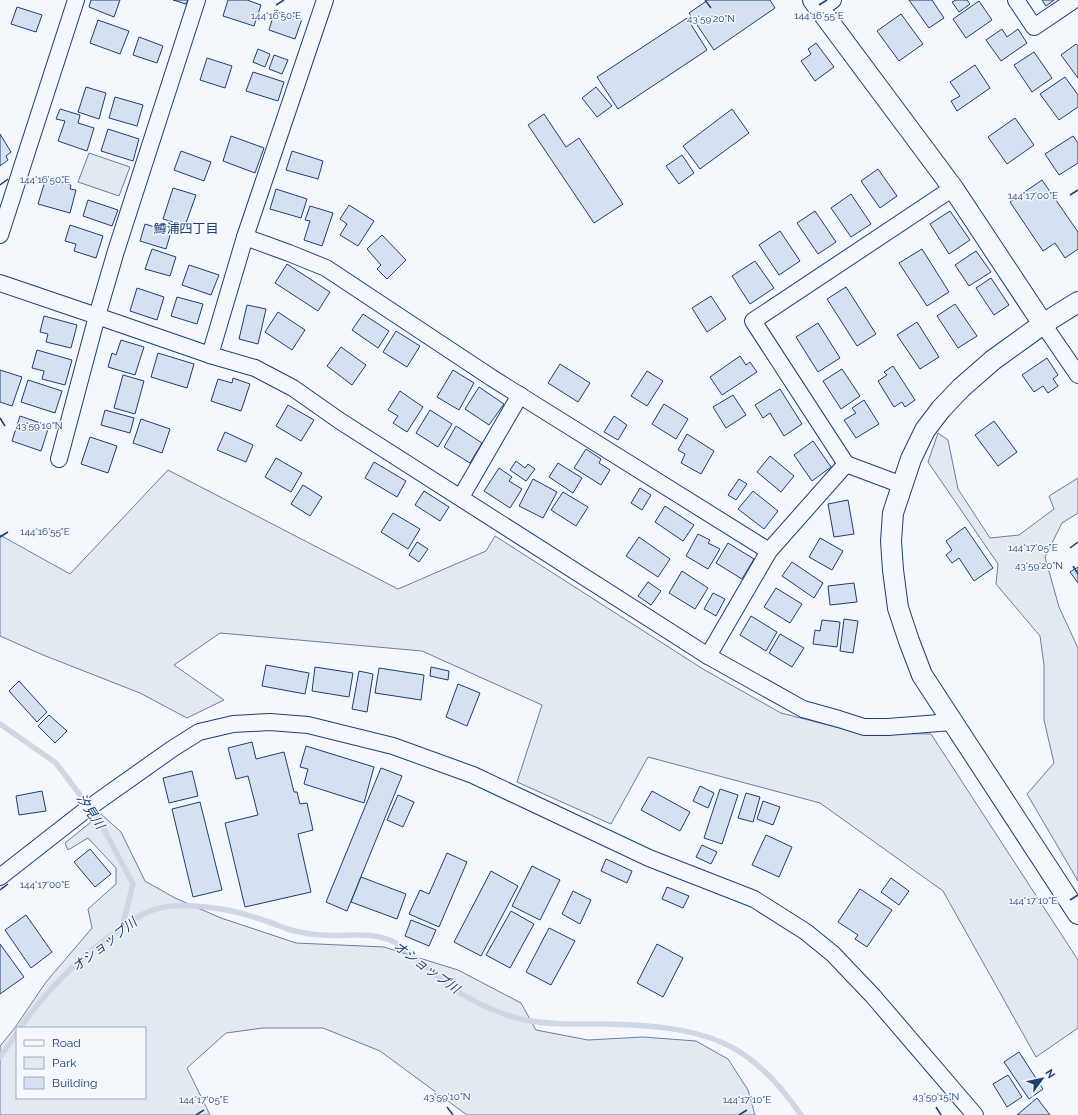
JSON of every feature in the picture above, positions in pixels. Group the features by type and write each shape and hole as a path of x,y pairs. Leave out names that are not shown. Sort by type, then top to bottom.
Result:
{"street":[{"path":"0,235 76,0"},
{"path":"59,459 97,316 197,0"},
{"path":"210,355 245,237 325,0"},
{"path":"1016,0 1034,27 1074,0"},
{"path":"822,3 953,188 1078,375"},
{"path":"902,485 846,464 753,321 953,188"},
{"path":"245,237 326,268 492,378 769,551"},
{"path":"0,284 210,355 255,368 293,388 340,421 708,656 803,710 864,727 888,727 952,722"},
{"path":"1078,302 1043,324 993,360 961,388 941,409 925,430 911,459 893,513 891,541 898,608 908,641 922,675 1078,914"},
{"path":"461,497 520,395"},
{"path":"708,656 769,551 846,464"},
{"path":"0,877 83,812 172,749 199,732 233,724 270,722 308,725 393,746 473,775 649,858 754,899 806,932 833,954 873,996 976,1115"}],"green space":[{"path":"89,153 130,167 119,196 78,182"},
{"path":"938,433 948,440 958,489 990,538 1019,535 1054,509 1049,496 1078,478 1078,513 1062,523 1045,557 1059,607 1078,648 1078,881 1027,794 1054,763 1044,720 1044,665 1040,636 996,584 998,564 928,462"},
{"path":"168,470 398,589 486,551 495,536 703,669 781,713 859,733 931,734 1078,960 1078,1028 1036,1057 943,891 820,803 648,757 611,824 517,782 542,705 422,651 220,633 174,665 224,700 187,718 140,693 43,655 0,636 0,535 70,574"},
{"path":"101,814 121,832 145,881 175,898 221,918 296,943 384,947 458,970 521,1003 536,1030 588,1040 643,1037 696,1041 728,1059 748,1090 755,1115 467,1115 380,1051 323,1028 263,1028 226,1033 187,1068 210,1115 0,1115 0,1046 14,1029 46,982 92,928 88,909 116,884 116,868 88,838 68,850 65,843"}],"building":[{"path":"91,0 120,0 114,17 89,7"},
{"path":"173,0 188,0 186,4"},
{"path":"228,0 247,0 261,5 254,26 223,16"},
{"path":"708,0 770,0 775,8 714,50 689,13"},
{"path":"909,0 932,0 944,18 929,28"},
{"path":"956,0 967,0 970,4 959,12 952,2"},
{"path":"1042,0 1054,0 1046,6"},
{"path":"979,1 992,20 966,38 953,19"},
{"path":"17,7 42,15 36,32 11,24"},
{"path":"275,10 302,19 295,39 269,30"},
{"path":"901,14 923,44 899,61 877,31"},
{"path":"687,18 707,50 618,109 597,77"},
{"path":"98,20 129,31 120,54 90,43"},
{"path":"1002,29 1007,37 1018,29 1027,43 1001,61 986,40"},
{"path":"139,37 163,46 157,63 133,55"},
{"path":"816,43 834,67 815,81 801,61 811,54 808,49"},
{"path":"1076,44 1078,46 1078,78 1061,55"},
{"path":"258,49 270,54 265,67 253,62"},
{"path":"1034,52 1052,78 1032,92 1014,65"},
{"path":"274,55 288,60 282,74 269,69"},
{"path":"207,58 232,66 225,88 200,80"},
{"path":"975,65 990,88 957,111 951,101 960,96 950,82"},
{"path":"253,72 284,82 278,101 246,91"},
{"path":"1065,77 1078,95 1078,107 1059,120 1040,94"},
{"path":"86,87 106,93 99,119 78,112"},
{"path":"596,87 612,106 597,117 582,98"},
{"path":"115,97 143,105 137,126 109,118"},
{"path":"60,109 80,115 78,123 94,128 87,151 58,141 65,121 56,119"},
{"path":"732,109 749,133 700,169 683,146"},
{"path":"544,114 566,147 579,138 623,204 594,223 528,125"},
{"path":"1015,118 1034,145 1007,164 988,137"},
{"path":"108,129 139,139 133,161 101,151"},
{"path":"0,134 11,152 6,156 8,160 0,166"},
{"path":"231,136 264,148 255,173 223,161"},
{"path":"1073,136 1078,143 1078,163 1059,175 1045,154"},
{"path":"181,151 211,162 204,181 174,170"},
{"path":"292,151 323,161 318,179 286,170"},
{"path":"682,155 694,173 679,184 666,166"},
{"path":"878,169 897,196 880,208 861,181"},
{"path":"1042,180 1078,232 1078,249 1065,258 1055,243 1043,251 1010,202"},
{"path":"45,181 57,184 58,181 71,185 70,189 76,190 70,213 38,204"},
{"path":"173,188 196,195 185,226 163,219"},
{"path":"276,189 307,199 301,218 270,209"},
{"path":"851,194 871,224 851,237 831,208"},
{"path":"88,200 118,210 112,226 83,216"},
{"path":"349,205 374,221 358,246 340,235 347,224 340,219"},
{"path":"310,206 333,213 322,246 304,240 310,221 305,220"},
{"path":"815,211 836,242 818,254 797,223"},
{"path":"950,211 970,240 949,254 930,224"},
{"path":"145,224 171,232 166,249 140,241"},
{"path":"70,225 103,236 96,258 74,251 76,244 65,241"},
{"path":"780,231 800,261 779,275 759,245"},
{"path":"382,235 406,260 387,279 377,269 381,265 367,249"},
{"path":"152,249 176,257 170,276 145,269"},
{"path":"922,249 949,292 927,306 899,263"},
{"path":"976,251 991,272 969,286 955,265"},
{"path":"755,261 774,288 750,304 732,276"},
{"path":"287,264 330,292 318,311 275,283"},
{"path":"189,265 219,275 211,295 182,285"},
{"path":"991,278 1009,305 994,315 976,288"},
{"path":"846,287 876,334 857,346 827,299"},
{"path":"137,288 164,297 157,320 130,311"},
{"path":"711,296 726,319 707,332 692,308"},
{"path":"177,297 203,304 197,324 171,316"},
{"path":"955,304 977,336 958,348 937,316"},
{"path":"247,305 266,309 258,344 239,339"},
{"path":"278,312 305,330 292,350 265,332"},
{"path":"363,314 389,331 378,348 352,330"},
{"path":"44,316 77,325 71,348 46,342 48,334 40,332"},
{"path":"917,322 939,357 920,369 897,335"},
{"path":"818,323 840,358 818,372 796,337"},
{"path":"396,331 420,346 407,367 383,352"},
{"path":"121,340 144,347 135,375 108,367 112,353 116,355"},
{"path":"341,347 366,365 352,385 327,366"},
{"path":"37,350 72,360 65,385 42,379 44,371 32,368"},
{"path":"158,353 194,364 187,388 151,377"},
{"path":"740,356 746,365 750,362 757,372 722,395 710,377"},
{"path":"1047,358 1058,375 1053,379 1058,386 1048,393 1043,386 1034,392 1022,375"},
{"path":"560,364 590,383 578,402 548,383"},
{"path":"893,366 915,400 905,407 902,402 894,407 878,381 887,375 884,372"},
{"path":"842,369 860,396 841,409 823,381"},
{"path":"0,370 22,377 12,406 0,402"},
{"path":"453,370 474,383 459,410 437,397"},
{"path":"647,371 663,381 647,406 631,396"},
{"path":"123,375 144,381 135,414 114,408"},
{"path":"233,378 250,384 241,411 211,401 218,379 232,383"},
{"path":"28,380 62,391 55,413 21,402"},
{"path":"479,387 504,404 489,425 465,409"},
{"path":"780,389 802,424 784,436 770,413 763,418 755,405"},
{"path":"400,391 423,407 407,432 393,423 398,416 388,410"},
{"path":"733,395 746,415 726,428 713,407"},
{"path":"864,400 879,424 856,438 844,420 856,413 852,408"},
{"path":"664,404 688,419 676,439 652,424"},
{"path":"288,405 314,420 301,441 276,426"},
{"path":"105,410 134,418 130,433 101,425"},
{"path":"430,410 452,424 438,447 416,433"},
{"path":"20,416 49,426 41,451 12,441"},
{"path":"614,416 627,425 618,440 604,432"},
{"path":"141,419 170,429 162,453 133,443"},
{"path":"994,421 1017,452 998,466 975,435"},
{"path":"456,426 482,443 470,463 444,447"},
{"path":"225,432 253,445 246,462 217,450"},
{"path":"687,434 714,451 701,474 681,463 685,454 678,450"},
{"path":"90,437 117,446 108,473 81,464"},
{"path":"813,441 831,467 812,481 794,455"},
{"path":"586,449 601,459 599,463 610,470 601,485 574,468"},
{"path":"770,456 794,476 781,492 757,472"},
{"path":"276,458 302,473 291,492 265,477"},
{"path":"516,461 525,468 528,464 535,469 526,481 510,470"},
{"path":"374,462 406,481 397,497 365,478"},
{"path":"558,463 582,478 573,493 549,477"},
{"path":"499,468 512,477 509,481 522,489 510,508 484,491"},
{"path":"533,479 557,492 543,518 519,506"},
{"path":"739,479 747,484 736,500 728,495"},
{"path":"303,485 322,497 310,516 291,504"},
{"path":"640,488 651,495 642,510 631,503"},
{"path":"424,491 449,507 440,521 415,505"},
{"path":"753,491 778,511 764,529 738,509"},
{"path":"563,492 588,507 576,526 551,510"},
{"path":"848,500 854,534 834,537 828,504"},
{"path":"665,506 694,525 683,541 655,522"},
{"path":"393,513 420,529 408,549 381,532"},
{"path":"965,527 993,568 974,581 959,558 952,563 946,555 952,550 946,541"},
{"path":"698,534 710,540 708,543 720,549 708,569 686,556"},
{"path":"639,537 670,559 658,577 626,556"},
{"path":"820,538 843,551 832,570 809,557"},
{"path":"417,542 428,549 419,562 409,555"},
{"path":"728,543 754,559 742,579 716,563"},
{"path":"792,562 823,583 814,598 782,576"},
{"path":"1078,567 1078,583 1070,572"},
{"path":"682,571 708,588 695,609 669,593"},
{"path":"648,582 661,591 651,605 638,596"},
{"path":"854,583 857,602 830,605 828,586"},
{"path":"776,588 802,604 790,623 764,607"},
{"path":"713,593 725,599 716,616 704,609"},
{"path":"751,616 777,632 766,651 740,635"},
{"path":"844,619 858,621 853,653 840,651"},
{"path":"822,620 840,622 837,647 813,644 815,630 820,631"},
{"path":"780,634 804,648 792,667 769,653"},
{"path":"266,665 309,673 305,694 262,686"},
{"path":"315,667 353,673 349,697 312,691"},
{"path":"431,667 449,671 448,680 430,676"},
{"path":"379,668 424,675 421,700 375,693"},
{"path":"359,671 373,674 367,712 352,709"},
{"path":"19,681 47,712 37,722 9,691"},
{"path":"458,684 480,693 467,726 446,717"},
{"path":"49,715 67,731 55,743 38,726"},
{"path":"252,742 256,759 284,752 294,792 297,792 300,804 307,803 313,830 298,834 311,892 245,907 225,823 258,815 248,776 236,779 228,748"},
{"path":"306,746 374,767 364,803 304,784 308,769 300,767"},
{"path":"381,768 402,776 347,911 326,902"},
{"path":"192,771 198,796 169,803 163,778"},
{"path":"700,786 714,793 708,808 693,801"},
{"path":"720,789 738,795 722,844 704,838"},
{"path":"42,791 46,811 19,815 16,796"},
{"path":"652,791 690,812 680,831 641,810"},
{"path":"746,793 760,797 753,822 738,818"},
{"path":"398,795 414,802 403,827 387,820"},
{"path":"763,801 780,807 773,825 757,819"},
{"path":"200,802 222,890 193,897 172,809"},
{"path":"766,835 792,847 779,877 752,865"},
{"path":"702,845 717,852 711,864 696,857"},
{"path":"90,849 111,874 95,887 74,862"},
{"path":"447,853 467,862 439,927 409,914 420,890 429,894"},
{"path":"606,859 632,871 627,883 601,871"},
{"path":"532,866 560,880 540,920 512,906"},
{"path":"491,871 518,886 481,956 454,942"},
{"path":"361,877 406,894 397,919 351,902"},
{"path":"891,878 909,891 899,905 881,892"},
{"path":"667,887 689,896 683,908 662,899"},
{"path":"860,889 892,910 867,947 855,939 858,935 838,922"},
{"path":"573,891 591,900 580,924 562,914"},
{"path":"511,911 534,924 510,968 486,955"},
{"path":"26,915 52,952 31,968 5,930"},
{"path":"411,920 436,930 429,946 405,936"},
{"path":"549,928 575,941 551,985 526,972"},
{"path":"0,944 24,977 0,994"},
{"path":"657,944 683,958 663,997 637,983"},
{"path":"1019,1052 1043,1089 1029,1099 1004,1062"},
{"path":"1008,1075 1022,1097 1007,1107 993,1084"},
{"path":"1037,1098 1050,1115 1017,1115"}],"waterway":[{"name":"汐見川","path":"0,724 56,763 99,820 133,884 122,927"},
{"name":"オショップ川","path":"21,1027 61,978 97,946 132,920 150,911 163,907 207,907 240,913 308,934 366,935 384,938 400,945 441,980 475,1002 525,1020 575,1024 650,1026 695,1033 723,1043 735,1049 757,1064 785,1093 801,1115"},
{"name":"オショップ川","path":"0,1057 16,1034"}],"district":[{"name":"鱒浦四丁目","path":"186,228"}]}
